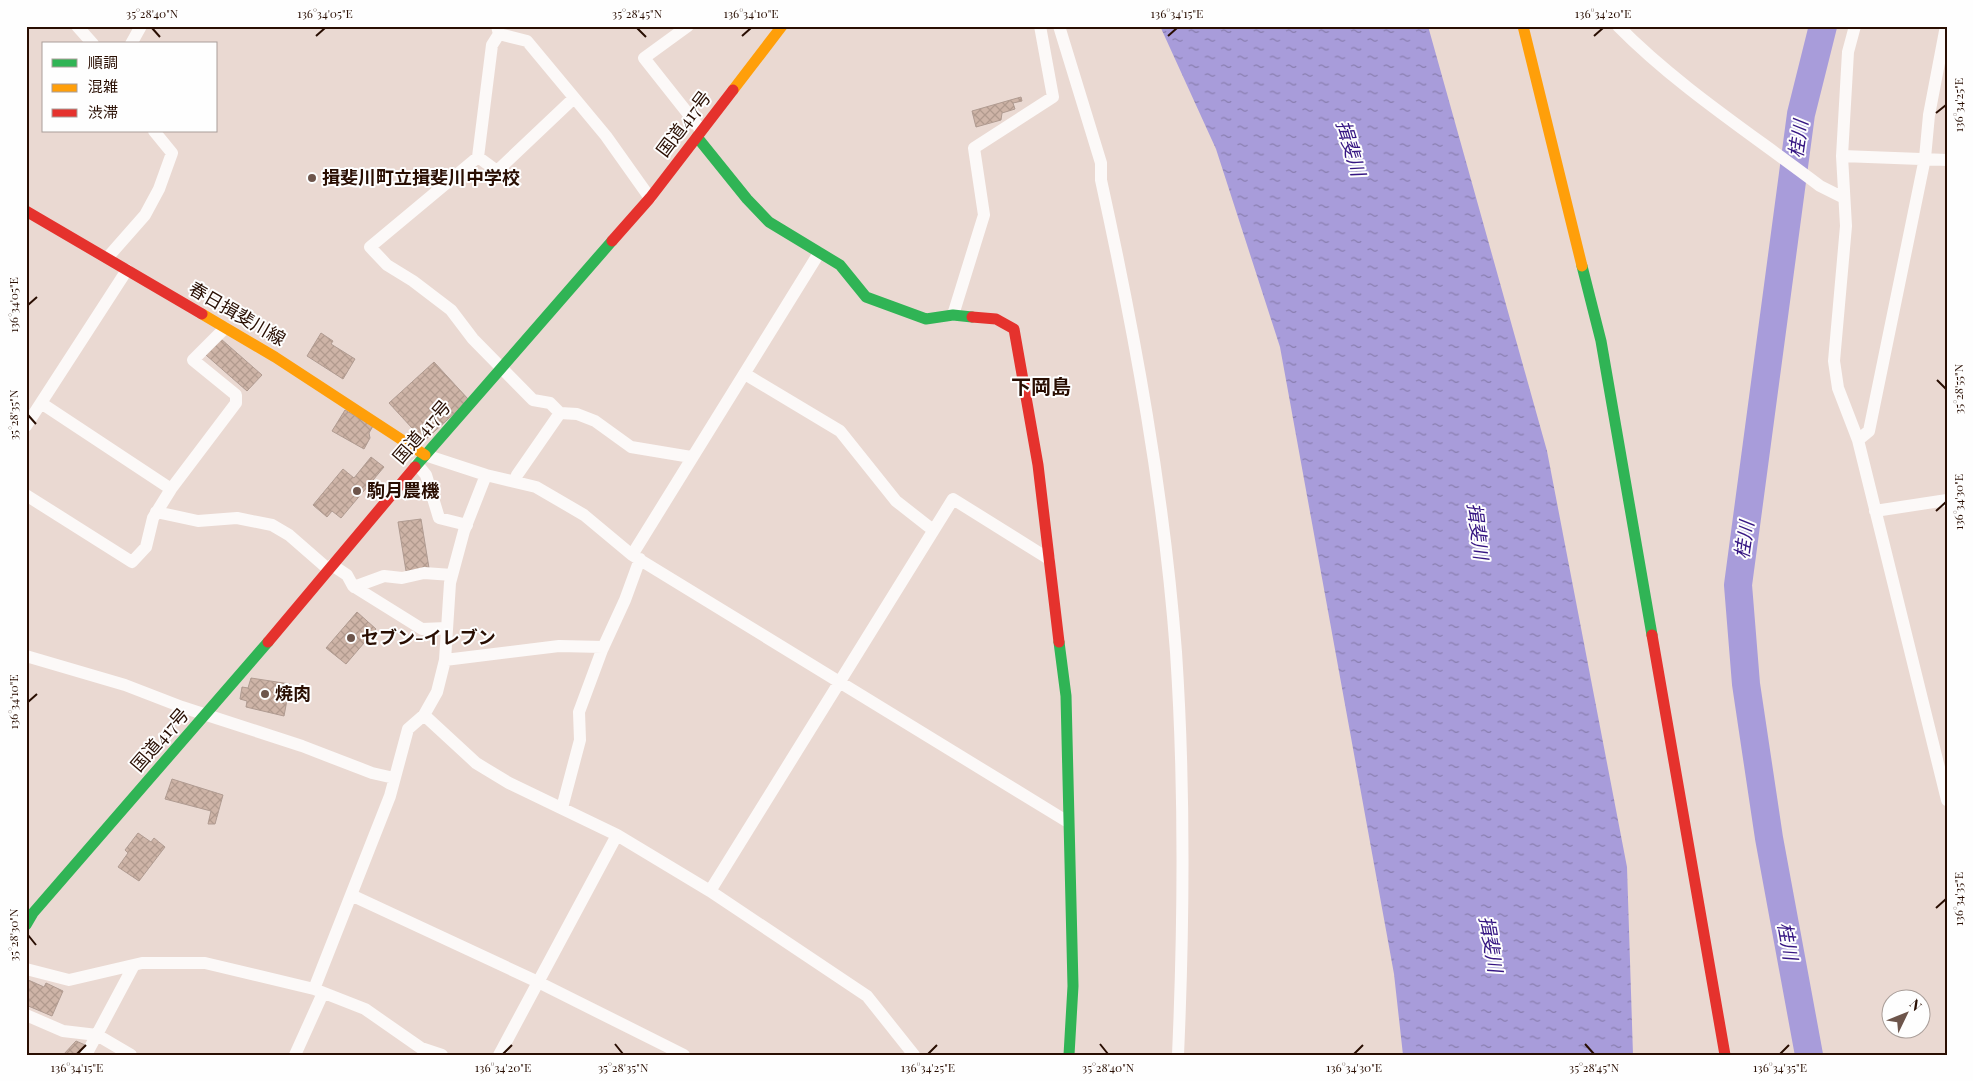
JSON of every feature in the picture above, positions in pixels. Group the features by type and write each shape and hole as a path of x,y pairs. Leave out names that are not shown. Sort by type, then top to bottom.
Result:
{"main road":[{"path":"1523,26 1601,341 1725,1055"},
{"name":"国道417号","path":"27,924 33,913 208,713 421,460 650,198 782,27"},
{"path":"699,133 747,199 769,222 840,265 866,297 926,319 953,315 996,319 1014,328 1038,465 1066,696 1073,986 1069,1055"},
{"name":"春日揖斐川線","path":"26,211 275,357 421,460"}],"street":[{"path":"76,26 91,42"},
{"path":"132,42 141,26"},
{"path":"688,26 644,58 699,133"},
{"path":"782,27 796,26"},
{"path":"953,315 984,215 974,148 1053,97 1040,26"},
{"path":"1059,26 1101,164 1101,180 1136,349 1166,554 1176,651 1184,827 1184,919 1178,1055"},
{"path":"1618,26 1646,53 1769,148 1820,186 1844,198"},
{"path":"1855,26 1848,52 1842,156 1846,226 1834,361 1838,388 1858,440 1947,800"},
{"path":"1858,440 1869,431 1925,158 1929,115 1946,26"},
{"path":"650,198 606,136 527,41 498,30 492,45 478,157 370,247 387,265 413,281 450,310 472,339 533,400 550,403 560,413 577,414 595,421 631,448 692,457"},
{"path":"478,157 497,171 574,98"},
{"path":"108,258 145,215 166,171 172,153 155,132"},
{"path":"1842,156 1947,160"},
{"path":"562,808 580,740 579,712 603,647 625,600 636,557 692,457 819,253"},
{"path":"26,426 126,270"},
{"path":"26,495 132,562 146,547 152,518 171,489 236,403 236,396 193,360 225,328"},
{"path":"745,374 840,431 896,500 933,530"},
{"path":"41,403 171,489"},
{"path":"515,482 517,475 560,413"},
{"path":"421,460 536,487 584,515 636,557 1068,822"},
{"path":"421,460 439,518 467,525"},
{"path":"295,1055 351,895 390,796 408,729 424,715 438,692 445,660 452,575 467,525 486,475"},
{"path":"710,891 953,499 1049,559"},
{"path":"1875,511 1947,500"},
{"path":"156,512 198,521 237,518 272,526 289,535 330,567 347,575 354,587 422,629 447,628"},
{"path":"354,587 384,576 402,578 424,573 452,575"},
{"path":"445,660 559,646 603,647"},
{"path":"26,656 125,685 182,707 208,713 302,746 372,773 394,778"},
{"path":"424,715 476,763 509,784 617,834 710,891 867,996 914,1055"},
{"path":"499,1055 617,834"},
{"path":"351,895 538,982 684,1055"},
{"path":"26,969 68,980 142,963 205,963 318,991 365,1009 421,1048 442,1055"},
{"path":"86,1055 134,965"},
{"path":"26,1015 62,1032 96,1035 131,1055"}],"water":[{"name":"揖斐川","path":"1160,26 1428,26 1547,451 1627,867 1633,1055 1403,1055 1394,974 1280,347 1216,149"}],"building":[{"path":"1021,97 1022,101 1013,103 1015,109 1002,113 1001,120 976,127 972,111"},
{"path":"321,333 333,341 331,344 355,359 343,379 307,356"},
{"path":"221,339 262,375 247,391 206,355"},
{"path":"434,362 469,400 424,441 389,403"},
{"path":"345,410 373,426 369,433 370,438 364,449 332,431"},
{"path":"371,457 384,467 341,518 332,511 327,517 313,505 343,469 354,478"},
{"path":"421,519 429,568 406,571 398,522"},
{"name":"セブン-イレブン","path":"357,612 376,629 346,664 326,648"},
{"name":"焼肉","path":"251,678 290,684 284,716 246,707 247,701 240,699 242,687 248,688"},
{"path":"172,779 223,795 215,824 208,824 211,811 165,799"},
{"path":"138,833 151,842 154,838 165,847 139,881 118,867 128,853 125,850"},
{"path":"26,979 44,987 46,983 63,991 52,1016 26,1005"},
{"path":"76,1041 85,1045 80,1055 63,1055"}],"waterway":[{"name":"桂川","path":"1809,1055 1769,838 1746,684 1738,585 1801,114 1823,26"}],"traffic: fast":[{"path":"697,137 747,199 769,222 840,265 866,297 926,319 953,315 972,317"},
{"path":"415,467 612,241"},
{"path":"1582,266 1601,341 1652,635"},
{"path":"26,925 33,913 268,642"},
{"path":"1059,642 1066,696 1073,986 1069,1055"}],"traffic: slow":[{"path":"733,90 782,26"},
{"path":"1523,26 1582,266"},
{"path":"202,314 275,357 425,455"}],"traffic: jam":[{"path":"612,241 650,198 733,90"},
{"path":"26,211 202,314"},
{"path":"972,317 996,319 1014,329 1038,465 1059,642"},
{"path":"268,642 415,467"},
{"path":"1652,635 1725,1055"}],"place":[{"name":"揖斐川町立揖斐川中学校","path":"312,178"},
{"name":"駒月農機","path":"357,491"},
{"name":"セブン-イレブン","path":"351,638"},
{"name":"焼肉","path":"265,694"}],"district":[{"name":"下岡島","path":"1041,387"}]}
